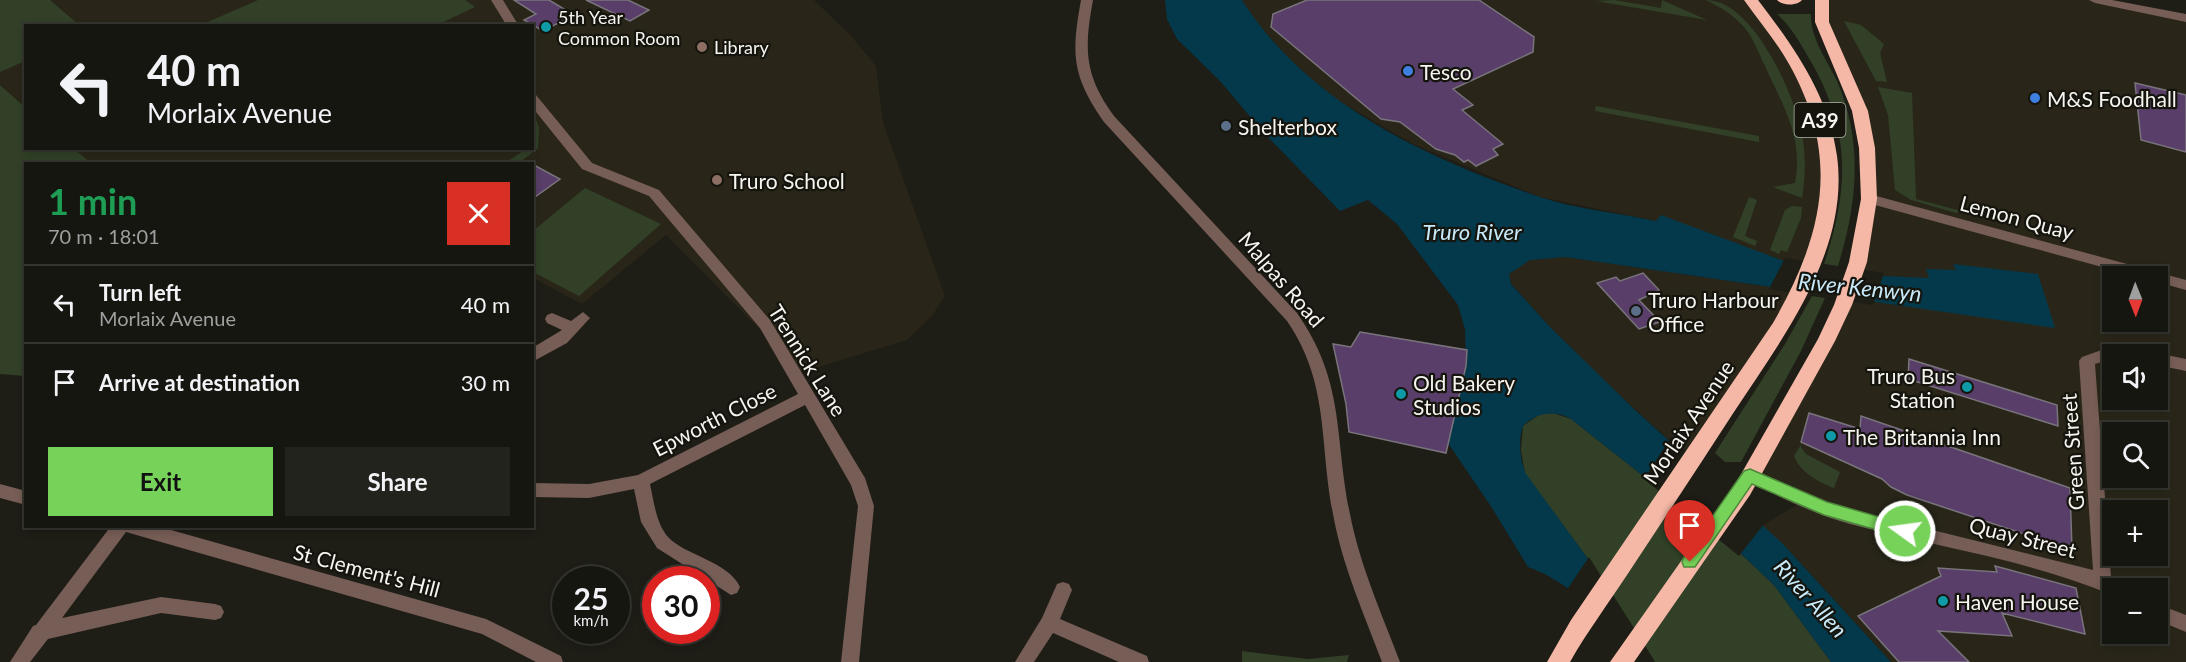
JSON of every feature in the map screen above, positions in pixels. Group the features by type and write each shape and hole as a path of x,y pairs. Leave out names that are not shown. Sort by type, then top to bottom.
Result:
{"highway":[{"name":"Morlaix Avenue","path":"1558,662 1755,365 1794,298 1823,230 1830,184 1824,136 1811,91 1777,31 1751,0"},
{"path":"1784,0 1795,0"},
{"name":"A39","path":"1621,662 1746,482 1843,305 1858,262 1869,199 1868,159 1860,111 1822,22 1822,0"}],"street":[{"path":"497,0 512,24"},
{"name":"Malpas Road","path":"1087,0 1079,55 1084,79 1094,98 1109,119 1292,318 1315,351 1326,390 1337,490 1348,545 1391,662"},
{"path":"2095,0 2186,18"},
{"name":"Trennick Lane","path":"534,100 587,166 654,193 765,324 864,494 866,506 850,662"},
{"name":"Lemon Quay","path":"1869,199 2119,266"},
{"name":"Lemon Quay","path":"2168,280 2186,285"},
{"path":"534,355 562,339 578,323 552,319"},
{"name":"Green Street","path":"2102,355 2087,361 2108,578"},
{"path":"2168,361 2186,365"},
{"name":"Epworth Close","path":"534,490 589,491 640,481 807,397"},
{"name":"Epworth Close","path":"640,481 650,522 663,543 708,569 731,587"},
{"name":"Quay Street","path":"1746,482 1848,516 2102,583"},
{"path":"0,491 24,497"},
{"path":"19,662 39,632 119,528"},
{"name":"St Clement's Hill","path":"136,528 486,627 554,662"},
{"path":"1024,662 1049,623 1064,590"},
{"path":"39,632 161,605 215,612"},
{"path":"2168,617 2186,624"},
{"path":"1049,623 1140,662"}],"shaded area":[{"name":"Truro School","path":"0,0 814,0 852,37 876,66 883,122 945,296 932,316 907,340 802,372 666,235 582,304 534,279 534,162 89,162 75,150 534,150 534,24 24,24 24,106 0,85"},
{"path":"1242,0 1751,0 1789,49 1830,168 1810,265 1783,261 1656,221 1540,197 1413,144 1330,96 1296,66 1257,23"},
{"path":"1823,0 2095,0 2186,18 2186,662 1891,662 1795,557 1761,526 1804,501 1750,475 1858,262 1867,148 1827,39"},
{"path":"1565,257 1798,291 1692,461 1601,378 1549,326 1511,283 1509,274 1513,270 1530,260"}],"green space":[{"path":"0,0 50,0 78,24 24,24 24,61 0,72"},
{"path":"258,0 465,0 475,7 439,24 203,24"},
{"path":"1614,0 1661,8 1662,0 1707,20 1596,1"},
{"path":"1706,0 1723,4 1738,14 1753,29 1778,68 1795,108 1802,134 1805,161 1802,198 1773,187 1795,183 1796,151 1790,121 1755,45 1747,31 1736,19 1722,8"},
{"path":"1777,14 1811,14 1816,40 1846,104 1854,151 1855,175 1849,222 1837,269 1823,267 1841,190 1842,166 1835,117 1814,67 1793,32"},
{"path":"1844,21 1861,25 1884,44 1880,53 1887,82 1876,81"},
{"path":"0,85 24,106 24,150 75,150 90,162 24,162 24,376 0,374"},
{"path":"1878,87 1912,93 1916,199 1961,211 1956,213 1911,200 1895,190 1888,115"},
{"path":"1596,106 1759,136 1759,142 1595,111"},
{"path":"534,114 539,128 538,148 520,162 506,162 524,150 534,150"},
{"path":"585,188 661,224 579,296 534,273 534,230"},
{"path":"1749,197 1757,200 1745,236 1757,241 1755,246 1733,237"},
{"path":"1792,206 1802,207 1801,218 1787,252 1781,250 1779,254 1770,250 1785,210"},
{"path":"1812,296 1825,298 1801,351 1741,462 1725,462 1715,453 1785,344"},
{"path":"1553,413 1571,419 1737,550 1774,585 1831,662 1652,662 1586,556 1525,474 1521,450 1523,426 1540,414"},
{"path":"1802,443 1801,447 1806,454 1840,472 1834,488 1810,476 1797,462 1794,456"},
{"path":"1242,651 1308,659 1349,655 1347,662 1242,662"}],"water":[{"name":"Truro River","path":"1165,0 1242,0 1269,36 1300,69 1335,98 1373,123 1413,145 1455,165 1540,197 1583,208 1656,221 1661,215 1784,261 1883,276 1929,278 1926,269 1956,270 1953,264 2038,274 2055,328 1565,257 1530,260 1509,274 1511,284 1549,326 1634,409 1782,543 1891,662 1831,662 1774,585 1737,550 1571,419 1559,414 1540,415 1523,426 1520,450 1526,474 1586,556 1652,662 1578,595 1545,574 1528,567 1448,443 1466,366 1465,329 1458,305 1397,224 1368,200 1340,211 1264,133 1220,81 1177,39 1167,19"}],"pier":[{"path":"1785,258 1884,273 1873,305 1769,289"},
{"path":"1671,437 1764,524 1739,556 1644,479"},
{"path":"1589,557 1655,662 1620,662 1566,591"}],"building":[{"path":"514,0 549,0 574,15 543,31 524,20 536,14"},
{"path":"586,0 628,0 649,10 630,21"},
{"name":"Tesco","path":"1307,0 1479,0 1534,37 1533,52 1453,89 1473,105 1462,110 1503,144 1493,149 1498,155 1476,166 1468,160 1464,162 1455,155 1436,149 1400,122 1381,119 1271,27 1273,14"},
{"path":"2135,83 2186,95 2186,152 2141,140"},
{"path":"534,165 560,179 534,198"},
{"name":"Truro Harbour Office","path":"1643,273 1659,290 1639,300 1660,322 1639,329 1597,283 1616,277 1620,281"},
{"name":"Old Bakery Studios","path":"1360,332 1467,350 1466,366 1446,453 1349,432 1346,404 1333,344 1351,347"},
{"name":"Truro Bus Station","path":"1909,359 2057,405 2058,426 1908,379"},
{"path":"1809,413 1860,429 1861,416 2070,488 2072,550 1907,495 1891,487 1882,479 1801,442"},
{"name":"Haven House","path":"1995,566 2076,588 2085,634 2002,613 2012,636 1938,631 1969,662 1899,662 1858,616 1941,576 1938,568 1997,572"}],"place":[{"name":"5th Year Common Room","path":"546,27"},
{"name":"Library","path":"702,47"},
{"name":"Tesco","path":"1408,71"},
{"name":"M&S Foodhall","path":"2035,98"},
{"name":"Shelterbox","path":"1226,126"},
{"name":"Truro School","path":"717,180"},
{"name":"Truro Harbour Office","path":"1636,311"},
{"name":"Truro Bus Station","path":"1967,387"},
{"name":"Old Bakery Studios","path":"1401,394"},
{"name":"The Britannia Inn","path":"1831,436"},
{"name":"Haven House","path":"1943,601"}],"route":[{"path":"1690,562 1750,476 1824,508 1905,531"}],"water label":[{"name":"River Kenwyn","path":"1860,287"},
{"name":"River Allen","path":"1811,598"}]}
